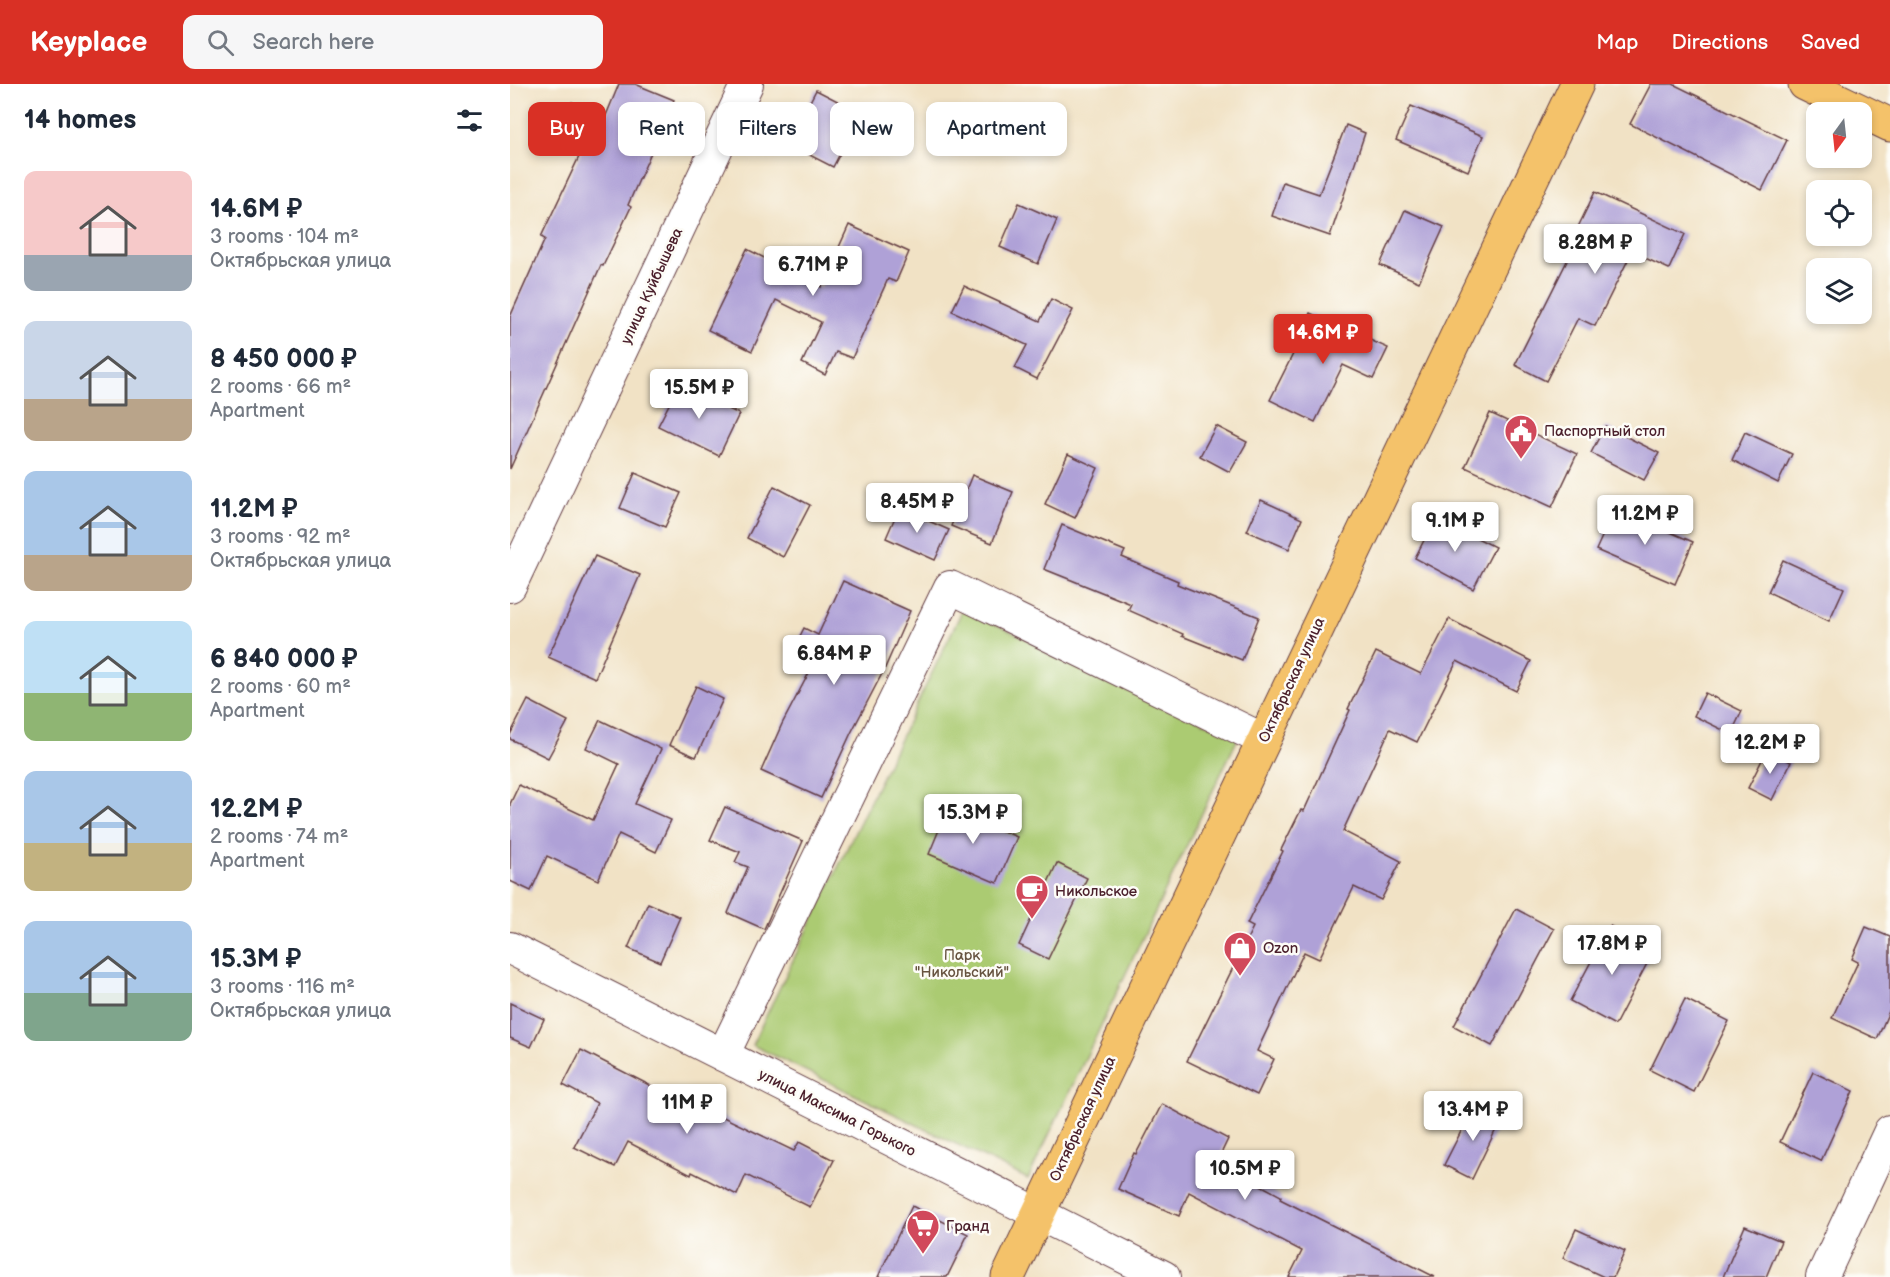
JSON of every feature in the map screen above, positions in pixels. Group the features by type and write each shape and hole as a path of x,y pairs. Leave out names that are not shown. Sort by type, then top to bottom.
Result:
{"main road":[{"name":"Октябрьская улица","path":"1008,1277 1578,84"},
{"path":"1805,84 1890,125"}],"street":[{"name":"улица Куйбышева","path":"510,586 747,84"},
{"path":"723,1055 950,587 1264,740"},
{"name":"улица Максима Горького","path":"510,948 1164,1277"},
{"path":"1822,1277 1890,1131"}],"green space":[{"name":"Парк \"Никольский\"","path":"963,609 1238,738 1028,1179 752,1045"}],"building":[{"path":"619,84 635,84 674,100 673,102 618,102 618,156 649,156 628,205 631,207 603,266 601,265 510,469 510,317 545,239 541,237 579,156 606,156 606,116"},
{"path":"1651,84 1673,84 1787,140 1762,190 1630,124"},
{"path":"816,90 839,102 830,102 830,156 839,156 833,167 811,156 818,156 818,102 810,102"},
{"path":"1411,106 1483,136 1468,171 1396,140"},
{"path":"1346,125 1365,133 1330,236 1272,216 1283,182 1319,194"},
{"path":"1595,192 1685,234 1669,269 1632,252 1595,326 1578,318 1546,381 1515,365 1583,229 1578,227"},
{"path":"1019,203 1057,220 1038,264 1000,247"},
{"path":"1405,210 1444,227 1419,282 1380,265"},
{"path":"849,225 909,252 896,282 888,279 852,358 836,352 825,375 802,363 821,322 776,300 752,351 708,330 747,249 821,287"},
{"path":"964,286 1040,321 1051,299 1073,310 1037,379 1015,368 1027,345 952,311"},
{"path":"1310,313 1388,348 1373,379 1343,365 1315,422 1270,400 1298,344 1296,343"},
{"path":"679,385 739,414 719,456 658,426"},
{"name":"Паспортный стол","path":"1490,413 1577,454 1552,507 1465,467"},
{"path":"1216,426 1247,442 1230,472 1200,456"},
{"path":"1605,426 1659,453 1644,480 1591,453"},
{"path":"1745,432 1792,454 1778,483 1732,460"},
{"path":"1068,454 1098,468 1075,518 1045,504"},
{"path":"635,473 681,493 665,527 620,508"},
{"path":"972,475 1013,492 992,543 951,526"},
{"path":"774,486 810,505 783,557 747,538"},
{"path":"1261,500 1302,519 1289,549 1247,531"},
{"path":"899,508 949,530 935,560 886,538"},
{"path":"1615,508 1693,542 1675,584 1596,550"},
{"path":"1436,517 1495,547 1473,589 1415,558"},
{"path":"1062,525 1125,551 1122,557 1178,581 1177,584 1259,617 1242,660 1182,636 1183,634 1128,610 1131,604 1044,569"},
{"path":"595,556 640,575 595,678 548,657"},
{"path":"1783,560 1844,588 1829,621 1768,592"},
{"path":"843,581 910,611 885,668 821,798 761,771 782,724 813,665 791,654 804,628 818,635"},
{"path":"1449,619 1531,661 1516,691 1457,661 1417,742 1390,729 1343,831 1401,861 1381,900 1354,887 1319,959 1304,952 1257,1051 1274,1059 1257,1095 1187,1061 1253,927 1247,924 1301,810 1304,811 1350,710 1348,709 1376,652 1421,674"},
{"path":"696,686 723,699 696,757 669,745"},
{"path":"1705,693 1742,711 1731,734 1694,716"},
{"path":"528,700 568,721 548,758 510,739"},
{"path":"600,720 661,749 635,804 671,820 656,852 619,834 598,880 547,856 531,891 510,881 510,804 519,785 593,820 619,764 586,748"},
{"path":"1767,750 1791,762 1772,800 1748,788"},
{"path":"725,807 803,841 764,929 728,913 748,867 735,862 740,852 710,840"},
{"path":"948,808 1017,837 997,883 929,854"},
{"name":"Никольское","path":"1057,863 1087,878 1048,959 1019,945"},
{"path":"648,903 680,917 660,962 628,948"},
{"path":"1516,909 1554,929 1492,1046 1454,1026"},
{"path":"1610,926 1654,950 1615,1025 1570,1001"},
{"path":"1866,927 1890,937 1890,1009 1877,1039 1832,1018 1858,962 1852,959"},
{"path":"1685,999 1729,1021 1694,1092 1650,1070"},
{"path":"510,1003 544,1019 531,1047 510,1038"},
{"path":"581,1050 690,1106 692,1102 794,1151 799,1142 834,1160 810,1207 746,1175 737,1195 692,1172 691,1175 628,1142 615,1167 574,1147 597,1103 563,1085"},
{"path":"1813,1072 1853,1091 1821,1161 1780,1142"},
{"path":"1162,1104 1228,1139 1217,1162 1281,1196 1280,1199 1435,1277 1289,1277 1302,1251 1189,1192 1179,1216 1118,1189 1134,1153 1136,1154"},
{"path":"1474,1106 1501,1119 1472,1179 1444,1165"},
{"name":"Гранд","path":"912,1206 968,1234 947,1277 878,1277"},
{"path":"1745,1226 1781,1241 1766,1277 1723,1277"},
{"path":"1576,1229 1625,1251 1613,1277 1604,1277 1563,1258"}],"place":[{"name":"Паспортный стол","path":"1521,460"},
{"name":"Никольское","path":"1032,920"},
{"name":"Ozon","path":"1240,977"},
{"name":"Гранд","path":"923,1255"}]}
